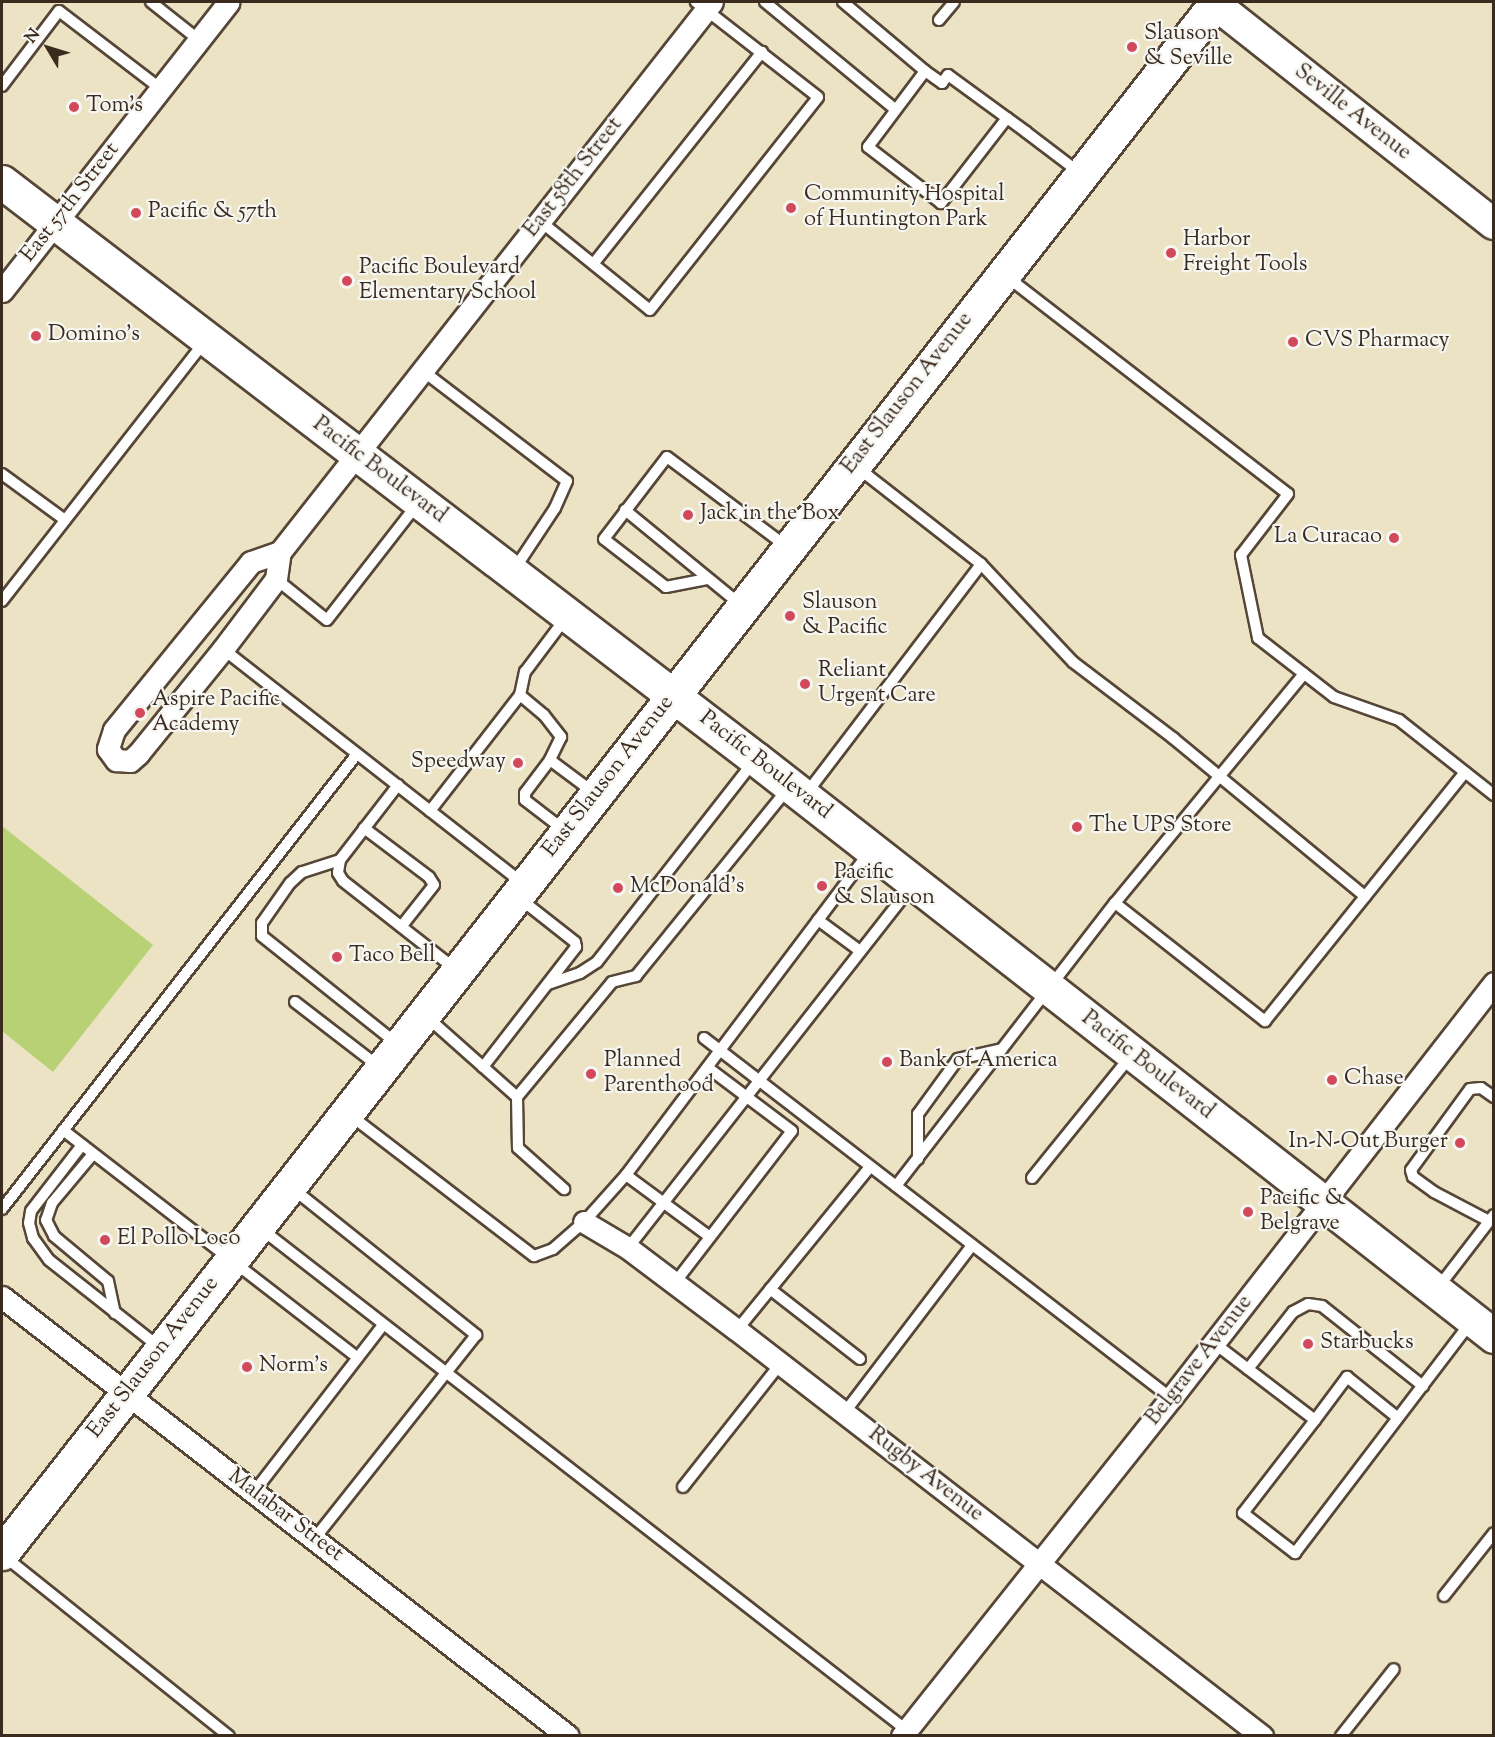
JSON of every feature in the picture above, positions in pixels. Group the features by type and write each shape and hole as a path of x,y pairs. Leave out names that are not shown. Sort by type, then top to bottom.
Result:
{"main road":[{"name":"East Slauson Avenue","path":"2,1553 288,1185 674,696 1214,2"},
{"name":"Pacific Boulevard","path":"2,182 756,759 1483,1328"}],"street":[{"name":"East 57th Street","path":"2,291 229,2"},
{"name":"Seville Avenue","path":"1214,2 1494,224"},
{"name":"East 58th Street","path":"280,552 540,221 705,4"},
{"path":"280,552 276,579 138,754 122,762 111,755 109,740 114,730 251,562 280,552"},
{"name":"Belgrave Avenue","path":"908,1734 1038,1564 1171,1398 1494,983"},
{"name":"Rugby Avenue","path":"584,1222 628,1248 737,1330 1262,1736"},
{"name":"Malabar Street","path":"2,1297 568,1736"}],"lane":[{"path":"150,2 199,40"},
{"path":"765,2 895,109"},
{"path":"843,2 925,71 942,83 948,75 1081,174"},
{"path":"939,20 954,2"},
{"path":"540,221 650,310 818,97 705,4"},
{"path":"2,86 59,11 161,89"},
{"path":"594,264 762,52"},
{"path":"925,71 868,147 941,203 1007,118"},
{"path":"1002,273 1288,494 1241,555 1258,638 1334,697 1399,720 1494,795"},
{"path":"2,600 207,340"},
{"path":"423,371 567,481 555,507 512,572"},
{"path":"707,579 666,587 604,539 666,457 789,548"},
{"path":"853,464 981,564 1073,662 1221,777 1365,897"},
{"path":"2,474 65,520"},
{"path":"276,579 327,620 419,501"},
{"path":"625,510 743,606"},
{"path":"564,1189 518,1148 517,1097 612,982 636,976 797,791 981,564"},
{"path":"430,811 520,695 525,672 568,615"},
{"path":"223,649 430,811 575,942 576,947 483,1067"},
{"path":"896,1186 1115,903 1304,674"},
{"path":"520,695 549,720 561,737 550,760 525,793 525,800 566,831"},
{"path":"2,1209 357,754"},
{"path":"548,984 580,973 597,962 756,759"},
{"path":"550,760 596,794"},
{"path":"1115,903 1265,1022 1465,772"},
{"path":"398,785 340,860 338,873 343,881 457,970"},
{"path":"364,828 429,877 434,885 401,927"},
{"path":"346,1112 534,1256 553,1249 584,1222 626,1174 871,849"},
{"path":"340,860 310,868 290,883 262,923 262,936 390,1056"},
{"path":"628,1248 914,883"},
{"path":"818,920 861,951"},
{"path":"295,1002 390,1056"},
{"path":"423,1013 517,1097"},
{"path":"704,1038 1171,1398"},
{"path":"918,1159 918,1114 936,1087 963,1056 1002,1049"},
{"path":"1032,1178 1132,1055"},
{"path":"674,1284 792,1131 707,1067"},
{"path":"1435,1291 1491,1218 1434,1192 1413,1177 1411,1170 1470,1089 1481,1088 1494,1096"},
{"path":"63,1130 229,1261 357,1357"},
{"path":"82,1145 31,1211 29,1223 33,1238 49,1260 161,1348"},
{"path":"93,1154 52,1203 46,1220 54,1236 108,1281 116,1313"},
{"path":"737,1330 870,1167"},
{"path":"626,1174 710,1238"},
{"path":"288,1185 476,1335 315,1538"},
{"path":"257,1225 908,1734"},
{"path":"844,1412 972,1245"},
{"path":"770,1289 860,1359"},
{"path":"1248,1369 1293,1312 1308,1304 1322,1306 1423,1386"},
{"path":"254,1492 383,1325"},
{"path":"1398,1418 1347,1377 1243,1513 1295,1553 1423,1386 1483,1328"},
{"path":"1214,1343 1315,1420"},
{"path":"683,1487 780,1364"},
{"path":"1444,1596 1494,1533"},
{"path":"2,1553 229,1736"},
{"path":"1341,1736 1394,1668"}],"green space":[{"path":"2,826 153,945 53,1072 2,1031"}],"place":[{"name":"Slauson & Seville","path":"1132,47"},
{"name":"Tom's","path":"74,107"},
{"name":"Community Hospital of Huntington Park","path":"791,208"},
{"name":"Pacific & 57th","path":"136,213"},
{"name":"Harbor Freight Tools","path":"1171,253"},
{"name":"Pacific Boulevard Elementary School","path":"347,281"},
{"name":"Domino's","path":"36,336"},
{"name":"CVS Pharmacy","path":"1293,342"},
{"name":"Jack in the Box","path":"688,515"},
{"name":"La Curacao","path":"1394,538"},
{"name":"Slauson & Pacific","path":"790,616"},
{"name":"Reliant Urgent Care","path":"805,684"},
{"name":"Aspire Pacific Academy","path":"140,713"},
{"name":"Speedway","path":"518,763"},
{"name":"The UPS Store","path":"1077,827"},
{"name":"Pacific & Slauson","path":"822,886"},
{"name":"McDonald's","path":"618,888"},
{"name":"Taco Bell","path":"337,957"},
{"name":"Bank of America","path":"887,1062"},
{"name":"Planned Parenthood","path":"591,1074"},
{"name":"Chase","path":"1332,1080"},
{"name":"In-N-Out Burger","path":"1460,1143"},
{"name":"Pacific & Belgrave","path":"1248,1212"},
{"name":"El Pollo Loco","path":"105,1240"},
{"name":"Starbucks","path":"1308,1344"},
{"name":"Norm's","path":"247,1367"}]}
